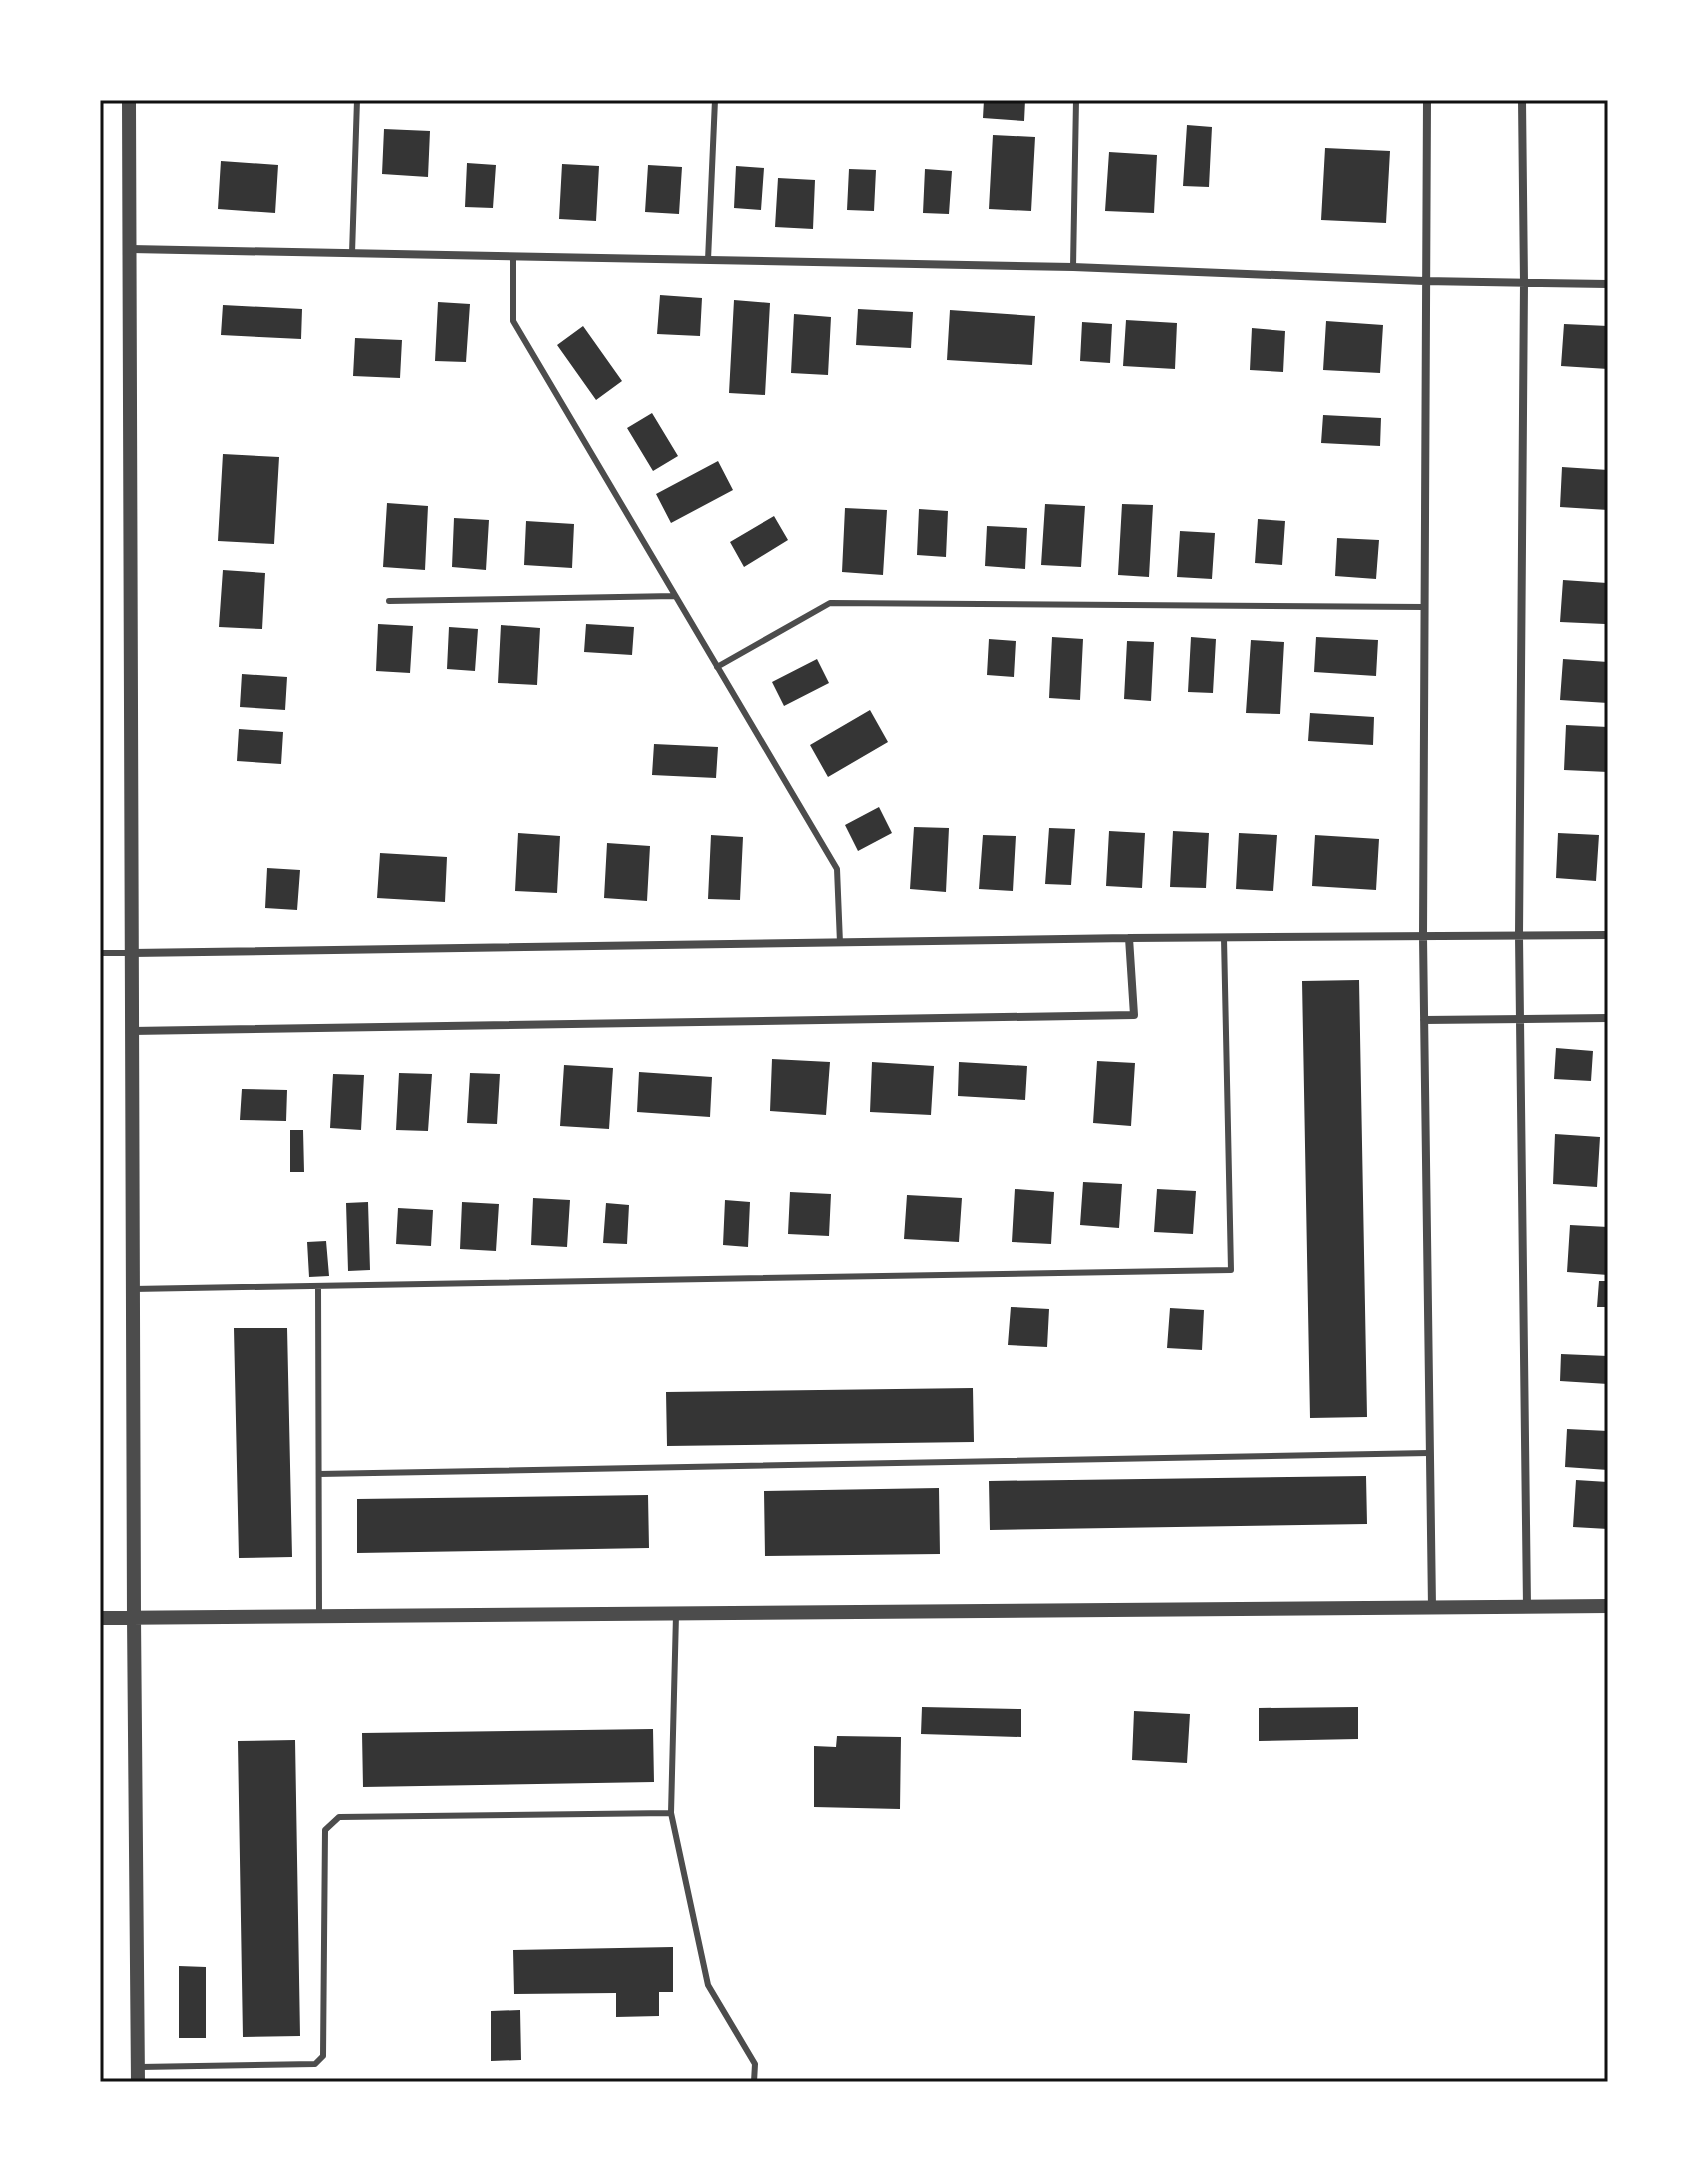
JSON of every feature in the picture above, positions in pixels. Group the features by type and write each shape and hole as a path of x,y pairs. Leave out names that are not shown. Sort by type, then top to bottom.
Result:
{"street":[{"path":"129,100 138,2075"},
{"path":"1427,100 1423,937 1432,1607"},
{"path":"1522,100 1524,283 1519,1019 1527,1606"},
{"path":"131,249 1073,267 1424,281 1608,284"},
{"path":"132,953 1129,938 1608,935"},
{"path":"132,1031 1134,1015 1129,938"},
{"path":"1424,1020 1608,1018"},
{"path":"100,1618 1608,1606"}],"lane":[{"path":"352,253 357,100"},
{"path":"708,260 715,100"},
{"path":"1073,267 1076,100"},
{"path":"513,256 513,321 837,869 840,943"},
{"path":"389,601 675,596"},
{"path":"717,667 830,603 1424,607"},
{"path":"133,1289 1231,1270 1224,938"},
{"path":"100,953 132,953"},
{"path":"318,1286 319,1616"},
{"path":"319,1474 1429,1453"},
{"path":"676,1614 671,1813 708,1985 755,2064 754,2082"},
{"path":"138,2075 315,2064 320,2061 323,2056 325,1830 331,1821 339,1817 671,1813"}],"building":[{"path":"984,100 1025,100 1024,121 983,118"},
{"path":"1187,125 1212,127 1209,187 1183,186"},
{"path":"384,129 430,131 428,177 382,174"},
{"path":"993,135 1035,137 1031,211 989,209"},
{"path":"1325,148 1390,151 1386,223 1321,220"},
{"path":"1109,152 1157,155 1154,213 1105,211"},
{"path":"221,161 278,165 275,213 218,209"},
{"path":"467,163 496,165 493,208 465,207"},
{"path":"562,164 599,166 596,221 559,219"},
{"path":"648,165 682,167 679,214 645,212"},
{"path":"736,166 764,168 761,210 734,208"},
{"path":"849,169 876,170 874,211 847,210"},
{"path":"925,169 952,171 949,214 923,213"},
{"path":"778,178 815,180 813,229 775,227"},
{"path":"660,295 702,298 700,336 657,334"},
{"path":"734,300 770,303 765,395 729,393"},
{"path":"438,302 470,304 466,362 435,361"},
{"path":"223,305 302,309 301,339 221,335"},
{"path":"858,309 913,312 911,348 856,345"},
{"path":"950,310 1035,316 1032,365 947,360"},
{"path":"794,314 831,317 828,375 791,373"},
{"path":"1126,320 1177,323 1175,369 1123,366"},
{"path":"1326,321 1383,325 1380,373 1323,370"},
{"path":"1082,322 1112,324 1110,363 1080,361"},
{"path":"1564,324 1608,326 1608,369 1561,366"},
{"path":"583,326 622,381 596,400 557,345"},
{"path":"1252,328 1285,331 1283,372 1250,370"},
{"path":"355,338 402,340 400,378 353,376"},
{"path":"652,413 678,456 653,471 627,428"},
{"path":"1323,415 1381,418 1380,446 1321,443"},
{"path":"223,454 279,457 274,544 218,541"},
{"path":"718,461 733,490 671,523 656,494"},
{"path":"1562,467 1608,470 1608,510 1560,507"},
{"path":"387,503 428,506 425,570 383,567"},
{"path":"1045,504 1085,506 1081,567 1041,565"},
{"path":"1122,504 1153,505 1149,577 1118,575"},
{"path":"845,508 887,510 883,575 842,572"},
{"path":"919,509 948,511 946,557 917,555"},
{"path":"774,516 788,540 744,567 730,542"},
{"path":"454,518 489,520 486,570 452,567"},
{"path":"1258,519 1285,521 1282,565 1255,563"},
{"path":"526,521 574,524 572,568 524,565"},
{"path":"987,526 1027,528 1025,569 985,566"},
{"path":"1180,531 1215,533 1212,579 1177,577"},
{"path":"1337,538 1379,540 1376,579 1335,576"},
{"path":"223,570 265,573 262,629 219,627"},
{"path":"1563,580 1607,583 1605,624 1560,622"},
{"path":"378,624 413,626 410,673 376,671"},
{"path":"586,624 634,627 632,655 584,652"},
{"path":"501,625 540,628 537,685 498,683"},
{"path":"449,627 478,629 475,671 447,669"},
{"path":"1052,637 1083,639 1080,700 1049,698"},
{"path":"1191,637 1216,639 1213,693 1188,692"},
{"path":"1316,637 1378,640 1376,676 1314,672"},
{"path":"989,639 1016,641 1014,677 987,675"},
{"path":"1251,640 1284,642 1280,714 1246,713"},
{"path":"1127,641 1154,642 1151,701 1124,699"},
{"path":"817,659 829,683 784,706 772,682"},
{"path":"1563,659 1608,662 1608,703 1560,700"},
{"path":"242,674 287,677 285,710 240,707"},
{"path":"870,710 888,742 828,777 810,745"},
{"path":"1310,713 1374,717 1373,745 1308,741"},
{"path":"1566,725 1608,727 1608,772 1564,770"},
{"path":"239,729 283,732 281,764 237,761"},
{"path":"654,744 718,747 716,778 652,775"},
{"path":"879,807 892,833 858,851 845,825"},
{"path":"914,827 949,828 946,892 910,889"},
{"path":"1049,828 1075,829 1071,885 1045,884"},
{"path":"1109,831 1145,833 1142,888 1106,886"},
{"path":"1173,831 1209,833 1206,888 1170,887"},
{"path":"518,833 560,836 557,893 515,891"},
{"path":"1239,833 1277,835 1273,891 1236,889"},
{"path":"1558,833 1599,835 1596,881 1556,878"},
{"path":"711,835 743,837 740,900 708,899"},
{"path":"983,835 1016,836 1013,891 979,889"},
{"path":"1315,835 1379,839 1376,890 1312,886"},
{"path":"607,843 650,846 647,901 604,898"},
{"path":"380,853 447,857 445,902 377,898"},
{"path":"267,868 300,870 297,910 265,908"},
{"path":"1359,980 1367,1417 1310,1418 1302,981"},
{"path":"1556,1048 1593,1051 1591,1081 1554,1079"},
{"path":"772,1059 830,1062 826,1115 770,1111"},
{"path":"1097,1061 1135,1063 1131,1126 1093,1123"},
{"path":"872,1062 934,1066 931,1115 870,1112"},
{"path":"959,1062 1027,1066 1025,1100 958,1096"},
{"path":"564,1065 613,1068 609,1129 560,1126"},
{"path":"639,1072 712,1077 710,1117 637,1112"},
{"path":"399,1073 432,1074 428,1131 396,1130"},
{"path":"470,1073 500,1074 497,1124 467,1123"},
{"path":"333,1074 364,1075 361,1130 330,1128"},
{"path":"242,1089 287,1090 286,1121 240,1120"},
{"path":"290,1130 303,1130 304,1172 290,1172"},
{"path":"1555,1134 1600,1137 1597,1187 1553,1184"},
{"path":"1083,1182 1122,1184 1119,1228 1080,1225"},
{"path":"1015,1189 1054,1192 1051,1244 1012,1242"},
{"path":"1157,1189 1196,1191 1193,1234 1154,1232"},
{"path":"790,1192 831,1194 829,1236 788,1234"},
{"path":"907,1195 962,1198 959,1242 904,1239"},
{"path":"533,1198 570,1200 567,1247 531,1245"},
{"path":"725,1200 750,1202 748,1247 723,1245"},
{"path":"368,1202 370,1270 348,1271 346,1203"},
{"path":"462,1202 499,1204 496,1251 460,1249"},
{"path":"606,1203 629,1205 627,1244 603,1243"},
{"path":"398,1208 433,1210 431,1246 396,1244"},
{"path":"1570,1225 1608,1227 1608,1275 1567,1272"},
{"path":"326,1241 329,1276 309,1277 307,1242"},
{"path":"1599,1281 1608,1281 1608,1307 1597,1307"},
{"path":"1011,1307 1049,1309 1047,1347 1008,1345"},
{"path":"1170,1308 1204,1310 1202,1350 1167,1348"},
{"path":"234,1328 287,1328 292,1557 239,1558"},
{"path":"1561,1354 1608,1356 1608,1384 1560,1381"},
{"path":"973,1388 974,1442 667,1446 666,1392"},
{"path":"1567,1429 1608,1431 1608,1470 1565,1467"},
{"path":"1366,1476 1367,1524 990,1530 989,1481"},
{"path":"1576,1480 1608,1482 1608,1529 1573,1527"},
{"path":"939,1488 940,1554 765,1556 764,1491"},
{"path":"648,1495 649,1548 357,1553 357,1499"},
{"path":"922,1707 1021,1709 1021,1737 921,1734"},
{"path":"1358,1707 1358,1739 1259,1741 1259,1708"},
{"path":"1134,1711 1190,1714 1187,1763 1132,1760"},
{"path":"653,1729 654,1782 363,1787 362,1733"},
{"path":"837,1736 901,1737 900,1809 814,1807 814,1746 836,1747"},
{"path":"295,1740 300,2036 243,2037 238,1741"},
{"path":"673,1947 673,1992 659,1992 659,2016 616,2017 616,1993 514,1994 513,1950"},
{"path":"179,1966 206,1967 206,2038 179,2038"},
{"path":"520,2010 521,2060 491,2061 491,2011"}]}
